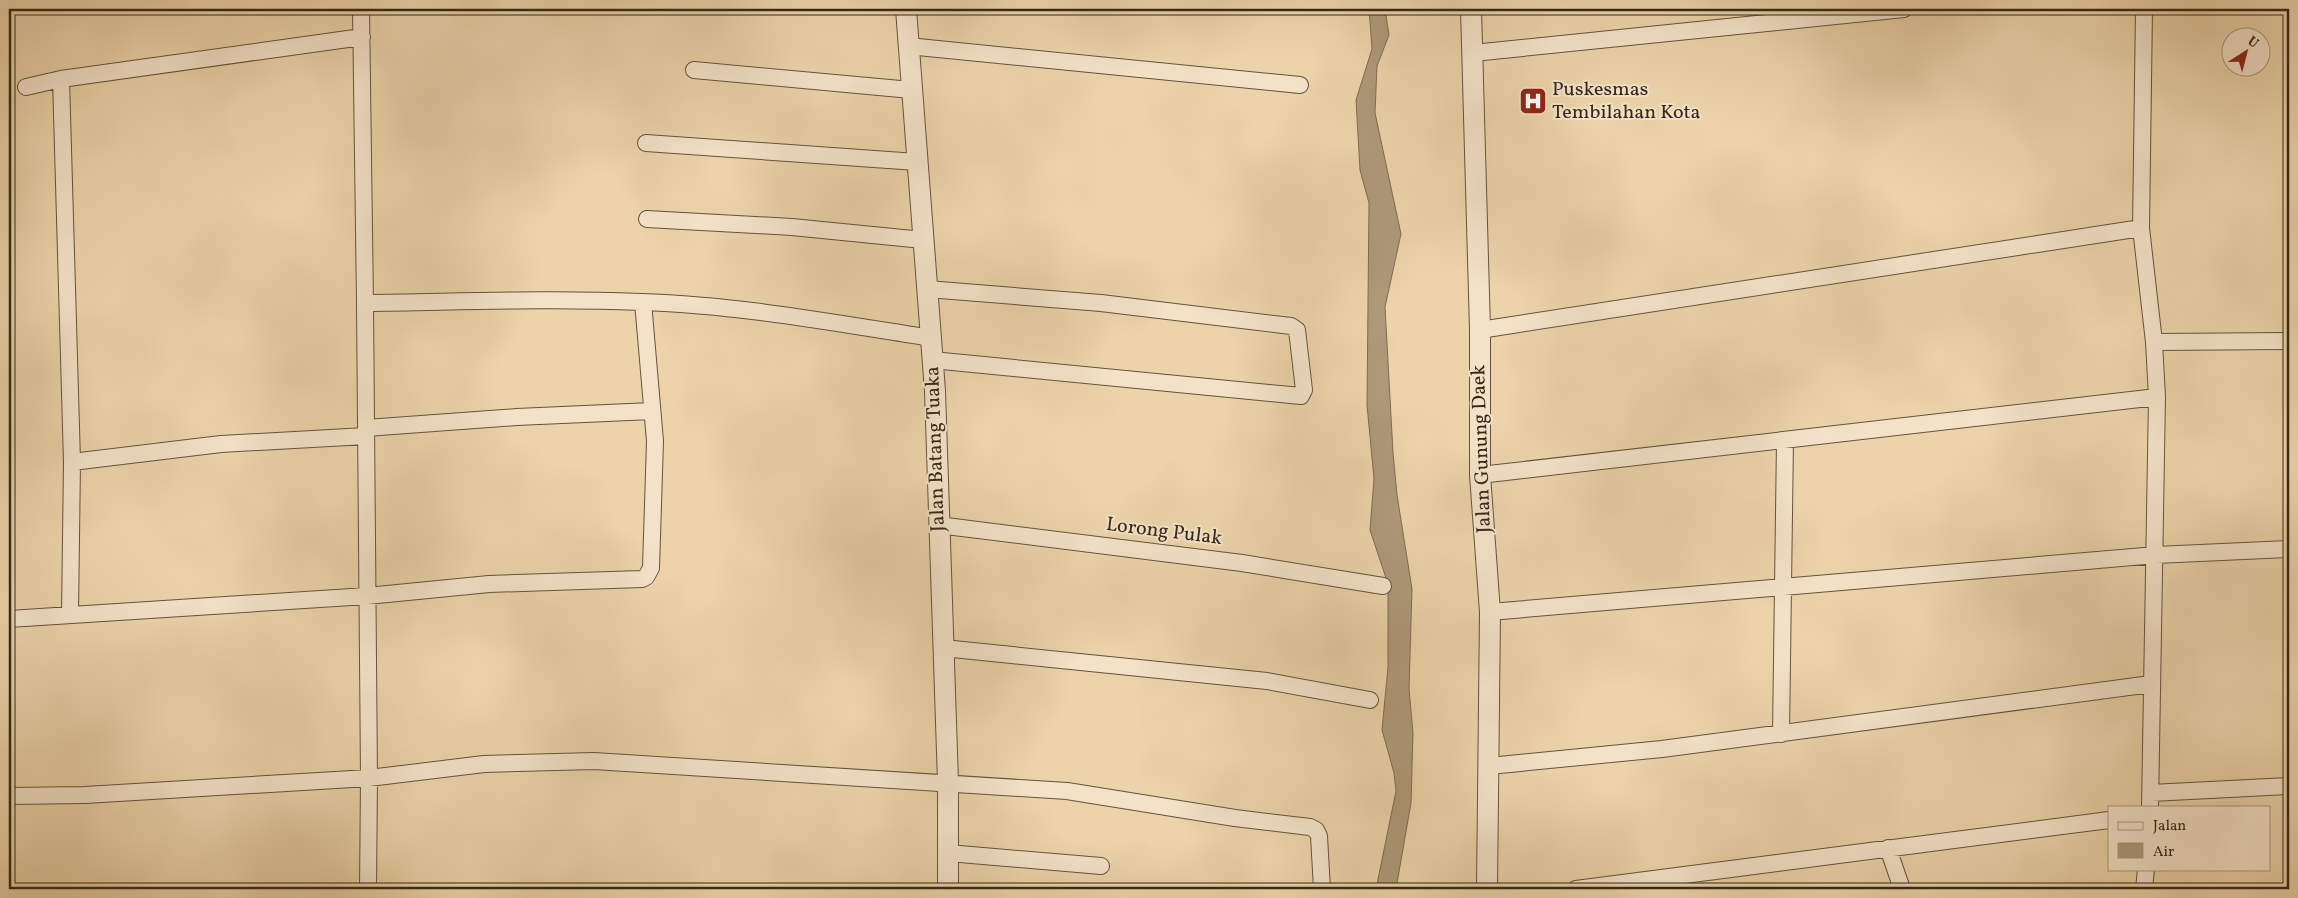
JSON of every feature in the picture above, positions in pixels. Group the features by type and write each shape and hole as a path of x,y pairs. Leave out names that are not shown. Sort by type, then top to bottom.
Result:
{"street":[{"path":"360,9 362,37 365,303 369,778 368,889"},
{"name":"Jalan Batang Tuaka","path":"906,9 932,360 948,782 948,889"},
{"name":"Jalan Gunung Daek","path":"1471,9 1480,330 1480,475 1490,612 1487,889"},
{"path":"1473,53 1904,9"},
{"path":"2144,9 2141,228 2154,342 2157,397 2156,555 2151,684 2150,800 2289,786"},
{"path":"26,87 61,79 362,37"},
{"path":"908,46 1300,85"},
{"path":"694,70 911,90"},
{"path":"61,79 72,462 70,614"},
{"path":"646,143 917,162"},
{"path":"647,220 792,227 923,240"},
{"path":"1480,330 2141,228"},
{"path":"927,289 1101,303 1291,326 1297,330 1304,390 1301,396 932,360"},
{"path":"365,303 554,300 643,302 753,311 930,338"},
{"path":"9,619 367,596 489,584 642,579 646,577 651,568 655,441 643,302"},
{"path":"2154,342 2289,341"},
{"path":"1480,475 2157,397"},
{"path":"72,462 221,444 517,417 652,412"},
{"path":"1780,734 1785,440"},
{"name":"Lorong Pulak","path":"938,525 1242,563 1383,586"},
{"path":"1490,612 2156,555 2289,548"},
{"path":"943,648 1267,682 1370,700"},
{"path":"1488,766 1662,749 2151,684"},
{"path":"9,796 85,795 369,778 484,764 594,761 948,782 1067,791 1235,818 1310,827 1316,830 1319,836 1322,889"},
{"path":"1576,889 2108,820"},
{"path":"1888,848 1902,889"},
{"path":"948,853 1102,866"},
{"path":"2144,889 2146,870"}],"water":[{"path":"1369,9 1385,9 1389,35 1377,66 1375,113 1401,234 1385,307 1397,495 1412,589 1409,689 1413,733 1411,803 1396,889 1376,889 1396,791 1394,773 1382,730 1388,667 1388,584 1370,530 1374,479 1367,405 1369,203 1360,170 1356,100 1372,49"}],"place":[{"name":"Puskesmas Tembilahan Kota","path":"1533,101"}]}
